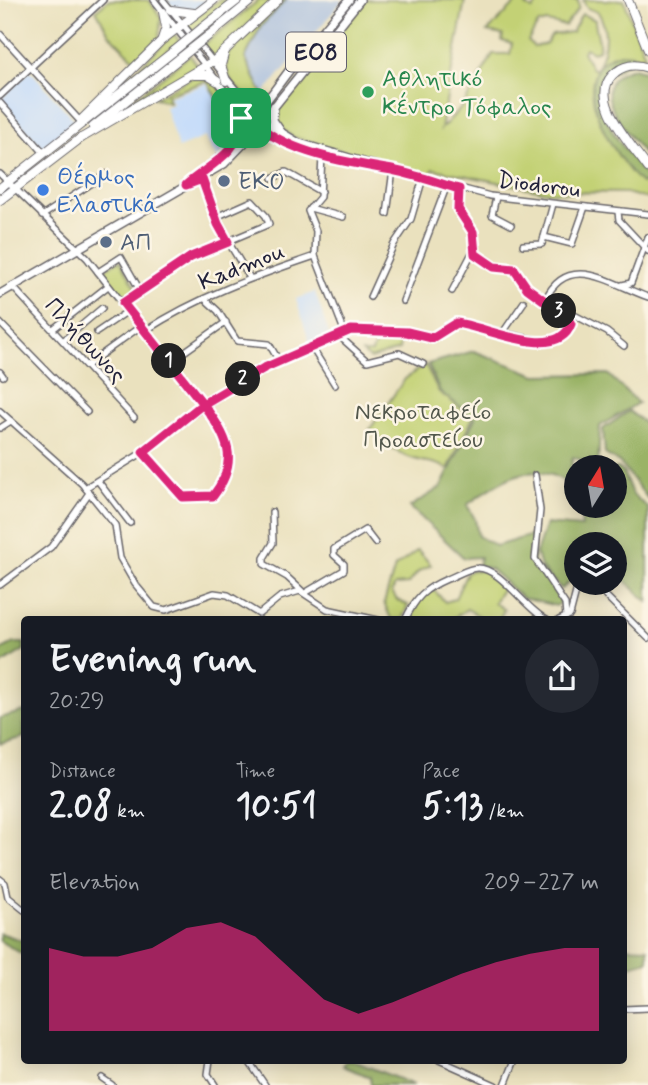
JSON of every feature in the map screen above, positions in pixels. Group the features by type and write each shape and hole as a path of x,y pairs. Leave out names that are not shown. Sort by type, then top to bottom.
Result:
{"highway":[{"path":"69,134 162,40 214,0"},
{"path":"205,32 238,0"},
{"path":"0,200 11,185 44,153 252,0"},
{"path":"0,188 11,185 149,95 209,64 278,0"},
{"path":"630,0 648,42"},
{"path":"630,0 648,50"},
{"path":"162,40 167,11 186,15 200,10"},
{"path":"188,76 204,74 222,81 221,63 227,49"},
{"path":"78,140 177,54"},
{"path":"648,68 630,65 617,71 608,83 605,99 609,111 648,168"}],"main road":[{"name":"ΕΟ8","path":"0,294 224,164 257,121 271,94 349,0"},
{"name":"ΕΟ8","path":"186,185 274,106 360,0"},
{"path":"238,95 253,101 271,94"},
{"path":"236,105 241,124 236,142"},
{"path":"274,106 273,118 282,133"}],"street":[{"path":"0,96 103,0"},
{"path":"154,0 167,11 209,64 236,105 296,148 322,153"},
{"path":"163,0 167,11"},
{"path":"0,34 80,121"},
{"path":"222,81 238,95 257,121 322,153"},
{"path":"0,103 44,153"},
{"path":"322,153 321,192 318,201 308,211 316,231 315,256 345,333"},
{"name":"Diodorou","path":"322,153 496,197 648,214"},
{"path":"387,214 393,170"},
{"path":"273,178 286,172 321,192"},
{"path":"0,174 76,248 170,362 203,404 227,442 229,464 222,483 213,496 183,497 143,452"},
{"path":"42,216 106,174"},
{"path":"370,297 394,244 411,219 423,178"},
{"path":"202,179 228,242 250,278"},
{"path":"403,301 447,185"},
{"path":"452,291 473,251 473,232 458,209 459,189"},
{"path":"496,197 492,215 511,225"},
{"path":"123,303 191,257 268,226 268,219 253,201 216,217"},
{"path":"523,245 540,245 553,204"},
{"path":"544,237 572,244 585,207"},
{"path":"310,208 343,217"},
{"path":"618,212 619,219 646,249"},
{"path":"619,286 631,283 646,249 648,237"},
{"path":"473,251 494,267 514,269 527,288 607,332 624,346"},
{"name":"Kadmou","path":"86,365 143,329 205,299 250,278 315,256"},
{"path":"97,272 121,257 141,292"},
{"path":"545,300 556,283 573,273 583,273 648,297"},
{"name":"Πλήθωνος","path":"12,286 134,418"},
{"path":"53,329 108,286"},
{"path":"205,299 226,322 237,341 269,344 279,361"},
{"path":"0,585 51,547 87,491 98,481 143,452 203,404 235,383 311,346 345,333 401,331 431,338 456,323 541,343 562,337 571,324 545,300"},
{"path":"502,334 524,302"},
{"path":"64,340 102,308"},
{"path":"97,332 128,311"},
{"path":"170,362 226,322"},
{"path":"0,323 87,412"},
{"path":"338,335 367,361 399,352 423,364"},
{"path":"311,346 335,385"},
{"path":"0,411 87,491 117,528 119,555 133,581 148,601 159,609 167,610 214,593 228,595 260,614 280,597 304,592 344,569 344,564 334,555 334,549 365,530 374,543"},
{"path":"0,428 11,421"},
{"path":"535,475 540,510 535,559 565,604 566,616"},
{"path":"98,481 131,523"},
{"path":"272,512 273,543 264,558 264,564 287,577 327,609 359,616"},
{"path":"407,616 413,602 425,589 475,568 493,573 541,616"},
{"path":"568,616 577,588 592,586 601,591 626,616"},
{"path":"627,617 648,638"},
{"path":"0,878 5,883 8,897 21,908"},
{"path":"627,1009 648,1008"},
{"path":"209,1064 208,1074 215,1085"},
{"path":"251,1064 265,1085"},
{"path":"448,1064 495,1085"},
{"path":"505,1085 513,1064"},
{"path":"102,1078 112,1085"}],"shaded area":[{"path":"166,0 210,0 194,10 174,7"},
{"path":"286,0 343,0 263,94 245,58 261,26"},
{"path":"30,70 75,121 43,149 0,100"},
{"path":"206,84 237,128 229,147 217,158 205,137 178,148 165,107 173,104 169,97"},
{"path":"315,292 329,334 310,344 296,299"}],"green space":[{"path":"108,0 149,0 161,18 159,38 135,60 109,34 96,10"},
{"path":"219,0 231,0 191,32 185,24"},
{"path":"259,0 273,0 213,59 202,46"},
{"path":"282,0 286,0 261,26 245,58 263,94 254,98 241,92 232,82 227,69 227,55"},
{"path":"366,0 465,0 441,129 463,106 493,54 510,54 512,44 502,41 503,35 487,32 519,0 533,0 526,6 533,10 539,0 578,0 579,8 565,26 547,22 538,24 528,41 534,47 546,44 552,35 572,32 582,14 595,20 599,50 593,52 585,48 583,52 592,69 596,69 604,47 604,26 598,12 587,8 583,0 624,0 645,56 612,55 600,70 594,86 595,103 608,137 619,154 641,182 648,182 648,199 626,193 547,192 433,169 431,175 293,137 276,124 277,110 340,28"},
{"path":"172,35 180,41 109,97"},
{"path":"620,53 632,54 634,58 606,77 601,90 602,103 612,130 648,178 648,182 641,183 630,171 606,135 597,115 593,95 594,77 602,62"},
{"path":"190,55 199,67 122,110 123,108"},
{"path":"633,68 648,72 648,159 621,124 609,97 610,85 617,75"},
{"path":"204,77 228,98 235,113 237,128 224,113 207,81 167,95 169,102 155,98 191,78"},
{"path":"120,260 138,291 124,299 102,271"},
{"path":"401,334 399,350 370,359 363,353 372,353 378,336"},
{"path":"474,351 536,375 608,374 638,403 600,426 599,455 564,455 564,482 541,473 515,476 490,488 467,505 475,519 478,536 496,546 532,535 534,563 552,583 562,602 556,606 522,598 491,569 478,565 480,557 464,558 410,507 441,487 475,418 440,392 428,364"},
{"name":"Νεκροταφείο Προαστείου","path":"425,364 439,392 473,417 448,469 400,453 370,429 405,379"},
{"path":"629,411 648,426 648,499 627,472 627,455 605,454 603,429"},
{"path":"627,482 632,494 648,508 648,602 627,582 627,532 564,532 562,589 542,569 536,553 546,524 582,527 581,518 627,518"},
{"path":"418,550 431,565 418,572 408,584 395,585 392,592 397,600 408,605 403,616 390,616 384,603 395,567"},
{"path":"472,570 485,571 503,588 494,602 504,610 501,616 479,616 467,609 456,616 410,616 412,606 432,588 445,602 455,599 467,573"},
{"path":"14,643 21,643 21,652 0,665 0,650"},
{"path":"21,712 21,738 0,744 0,718"},
{"path":"0,933 21,940 21,953 0,941"},
{"path":"627,947 648,948 648,961 627,967"},
{"path":"362,1064 414,1085 371,1085 370,1077 343,1066"}],"place":[{"name":"Αθλητικό Κέντρο Τόφαλος","path":"368,92"},
{"name":"EKO","path":"224,181"},
{"name":"Θέρμος Ελαστικά","path":"43,190"},
{"name":"ΑΠ","path":"106,242"}],"route":[{"path":"241,118 236,105 258,127 301,150 459,189 458,209 473,232 472,249 475,254 494,267 514,269 530,292 567,317 571,324 569,329 556,340 541,343 456,323 449,324 432,338 401,331 354,330 311,346 235,383 203,404 227,442 229,464 222,483 213,496 183,497 143,452 203,404 123,303 191,257 228,242 218,224 202,179 186,185 232,147 240,131 241,118"}]}
